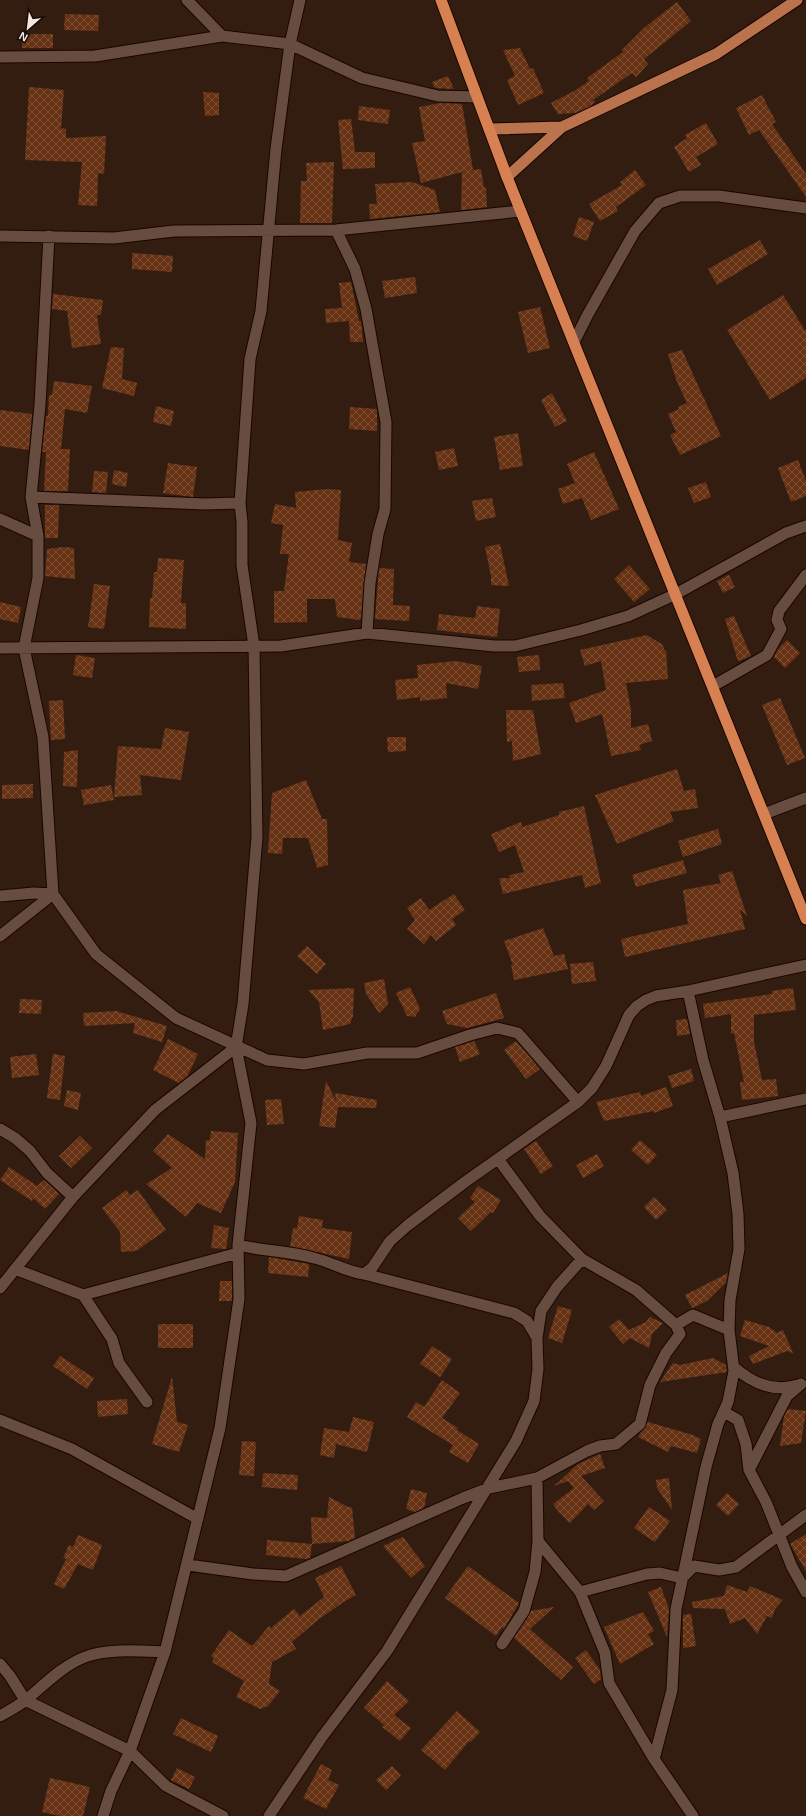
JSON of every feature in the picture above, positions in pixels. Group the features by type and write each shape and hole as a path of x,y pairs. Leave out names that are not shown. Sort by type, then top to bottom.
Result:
{"highway":[{"path":"441,0 507,177 764,814 803,902 806,919"}],"main road":[{"path":"507,177 562,128 716,54 797,0"},
{"path":"489,129 562,128"}],"street":[{"path":"187,0 222,36"},
{"path":"103,1816 111,1791 130,1750 165,1652 188,1565 220,1428 239,1299 238,1249 251,1123 236,1047 243,1004 257,837 254,646 242,565 242,522 240,503 250,359 261,311 267,232 276,149 290,44 300,0"},
{"path":"0,57 95,56 222,36 290,44 362,78 438,96 477,97"},
{"path":"574,342 635,230 659,203 680,196 720,196 806,208"},
{"path":"0,236 114,238 174,231 267,232 336,230 521,211"},
{"path":"336,230 356,269 366,309 386,422 385,509 378,534 370,583 367,633"},
{"path":"49,236 40,405 31,497 38,536 38,578 24,648 43,737 53,894 96,954 176,1018 267,1060 304,1064 367,1053 417,1053 470,1035 497,1028 518,1033 578,1102"},
{"path":"31,497 205,504 240,503"},
{"path":"0,519 38,536"},
{"path":"0,648 78,646 281,646 367,633 494,646 515,646 581,630 628,616 676,594 786,533 806,526"},
{"path":"712,686 767,655 781,629 777,620 780,611 806,575"},
{"path":"764,814 806,798"},
{"path":"0,896 34,893 53,894"},
{"path":"0,936 53,894"},
{"path":"364,1274 372,1268 390,1241 402,1230 465,1182 578,1102 592,1088 606,1066 629,1015 637,1006 656,996 688,992 806,965"},
{"path":"654,1759 672,1690 676,1609 682,1578 706,1467 718,1424 728,1402 734,1367 729,1330 730,1300 740,1249 738,1214 732,1173 720,1117 708,1078 688,992"},
{"path":"0,1288 73,1198 155,1110 236,1047"},
{"path":"720,1117 806,1099"},
{"path":"0,1129 15,1138 30,1151 47,1173 73,1198"},
{"path":"188,1565 253,1574 286,1576 330,1555 489,1488 537,1478 587,1451 600,1446 616,1444 640,1424 650,1385 666,1354 680,1334 676,1325 636,1290 582,1259 540,1216 498,1159"},
{"path":"83,1295 238,1249 260,1251 314,1258 355,1273 364,1274 514,1313 527,1322 537,1338"},
{"path":"269,1816 322,1737 387,1651 516,1442 534,1401 538,1369 537,1338 541,1311 557,1287 582,1259"},
{"path":"15,1268 83,1295 112,1339 119,1363 147,1402"},
{"path":"676,1325 693,1315 729,1330"},
{"path":"734,1367 747,1379 767,1387 787,1389 804,1383"},
{"path":"749,1470 787,1396 804,1383"},
{"path":"724,1412 738,1420 746,1444 749,1470 766,1502 792,1567 806,1592"},
{"path":"0,1420 72,1449 198,1519"},
{"path":"502,1644 524,1611 536,1572 538,1541 537,1478"},
{"path":"682,1578 694,1566 719,1570 736,1567 806,1515"},
{"path":"538,1541 580,1592 605,1653 609,1682 654,1759 693,1816"},
{"path":"580,1592 647,1574 660,1573 682,1578"},
{"path":"0,1716 25,1700 52,1677 86,1656 130,1651 165,1652"},
{"path":"0,1664 10,1676 25,1700 130,1750 166,1786 223,1816"}],"building":[{"path":"677,2 691,21 644,59 648,64 636,77 632,73 593,100 595,102 589,107 575,113 558,114 551,103 589,81 587,78 623,52 622,50 644,28"},
{"path":"65,14 99,15 98,31 64,30"},
{"path":"22,34 53,34 53,48 22,48"},
{"path":"520,48 530,69 533,68 544,93 518,105 507,80 515,76 503,50"},
{"path":"448,76 454,89 435,88 432,82"},
{"path":"29,87 64,90 61,128 66,129 66,138 106,136 104,174 98,173 97,206 78,205 82,162 25,160"},
{"path":"203,92 219,93 219,115 205,116"},
{"path":"762,95 776,122 772,124 806,174 806,197 759,130 749,135 736,108"},
{"path":"441,103 462,104 473,170 481,169 484,188 486,187 487,207 461,210 462,172 421,183 412,143 425,141 419,107"},
{"path":"359,106 390,110 388,124 358,120"},
{"path":"351,119 355,152 375,152 375,168 343,169 338,120"},
{"path":"706,123 718,144 696,157 701,165 689,172 674,147 687,138 685,135"},
{"path":"334,162 332,223 300,223 301,181 307,181 306,163"},
{"path":"635,170 646,185 616,207 618,211 600,221 589,204 622,185 620,182"},
{"path":"412,182 435,190 440,212 370,219 369,204 377,204 375,184"},
{"path":"579,217 594,222 587,241 573,236"},
{"path":"760,240 768,254 717,285 708,269"},
{"path":"132,253 173,256 172,272 132,269"},
{"path":"415,277 417,293 385,298 382,281"},
{"path":"351,282 359,321 361,321 363,342 350,342 349,321 326,323 325,309 342,308 339,283"},
{"path":"53,294 103,300 101,315 97,315 101,344 72,348 67,311 52,309"},
{"path":"783,295 806,332 806,378 770,400 727,330"},
{"path":"540,307 550,348 528,353 518,312"},
{"path":"111,347 124,348 122,379 137,383 134,396 102,388"},
{"path":"682,350 721,436 680,455 670,435 676,432 668,414 687,403 677,382 668,354"},
{"path":"54,381 92,386 87,413 65,409 61,449 70,449 68,491 44,491 46,452 42,452 46,416 48,416 49,395 52,395"},
{"path":"552,393 567,421 555,427 541,400"},
{"path":"156,406 174,411 171,426 153,422"},
{"path":"350,407 377,409 377,431 349,429"},
{"path":"0,410 32,414 29,450 0,446"},
{"path":"518,433 523,466 500,470 494,437"},
{"path":"454,448 458,466 439,470 435,452"},
{"path":"594,452 619,509 591,520 582,498 563,504 558,489 575,483 567,464"},
{"path":"798,460 806,481 806,496 791,502 778,468"},
{"path":"168,463 197,467 193,497 163,493"},
{"path":"114,470 128,473 126,487 112,484"},
{"path":"94,471 108,472 106,493 92,492"},
{"path":"706,482 711,497 694,503 688,488"},
{"path":"328,489 341,490 338,540 352,543 349,562 366,564 361,618 360,620 337,617 335,599 307,599 307,622 274,623 274,591 284,591 289,554 280,554 283,525 271,523 275,504 296,508 295,492"},
{"path":"492,498 496,517 476,521 472,501"},
{"path":"45,505 59,505 58,538 45,538"},
{"path":"500,544 509,586 491,585 491,576 485,547"},
{"path":"63,547 74,548 75,579 45,576 47,549"},
{"path":"158,558 184,560 181,603 186,603 186,629 149,627 150,598 152,598 154,572 157,572"},
{"path":"629,565 650,589 634,602 614,579"},
{"path":"379,568 394,569 393,605 410,606 409,621 375,619"},
{"path":"729,575 735,587 723,593 717,581"},
{"path":"94,584 110,586 104,629 88,627"},
{"path":"0,602 21,607 18,623 0,619"},
{"path":"477,606 500,609 497,637 437,630 439,614 475,618"},
{"path":"734,616 751,656 738,661 725,619"},
{"path":"647,635 663,645 664,650 666,650 668,679 626,683 631,710 631,728 648,724 652,741 639,745 641,750 611,756 602,714 576,723 569,703 606,690 601,661 585,666 580,650"},
{"path":"787,640 800,653 785,668 774,657 778,649"},
{"path":"76,655 95,658 92,678 73,675"},
{"path":"539,655 540,670 519,672 517,657"},
{"path":"456,661 482,666 478,689 446,683 447,698 420,701 420,697 397,700 395,680 418,678 417,665"},
{"path":"563,683 565,698 532,701 531,685"},
{"path":"780,698 805,758 787,765 762,705"},
{"path":"63,700 65,739 51,740 49,701"},
{"path":"506,710 533,710 541,754 513,761 512,741 507,742"},
{"path":"165,728 189,732 181,780 140,775 142,795 114,797 118,746 161,749"},
{"path":"387,737 406,737 406,751 388,752"},
{"path":"78,750 77,787 63,786 64,752"},
{"path":"677,769 684,791 695,789 698,808 670,812 674,821 617,844 595,795"},
{"path":"306,780 322,819 327,819 328,865 317,868 308,838 283,838 282,854 268,853 272,793"},
{"path":"33,784 33,798 2,799 2,785"},
{"path":"111,785 114,800 84,805 81,790"},
{"path":"584,806 601,883 585,888 582,875 503,894 499,878 510,878 509,875 524,872 515,845 499,852 491,834 521,822 522,827 559,815 559,812"},
{"path":"718,829 722,844 683,857 678,841"},
{"path":"683,860 687,873 636,887 632,875"},
{"path":"732,871 747,916 740,909 745,929 625,957 621,939 688,924 683,890 721,883 718,875"},
{"path":"454,894 465,910 452,919 456,925 436,941 431,935 424,944 407,929 415,920 407,908 421,898 429,910"},
{"path":"543,928 554,956 564,954 568,969 514,980 511,965 513,965 504,941"},
{"path":"307,946 326,964 317,974 297,956"},
{"path":"593,962 596,981 572,984 570,964"},
{"path":"384,979 388,1004 379,1013 366,994 364,983"},
{"path":"410,987 420,1009 415,1017 407,1016 396,993"},
{"path":"354,988 353,1016 350,1024 323,1030 319,1002 308,990"},
{"path":"793,988 796,1010 754,1015 754,1042 762,1080 776,1079 778,1096 742,1100 740,1082 744,1082 734,1033 731,1034 731,1014 705,1018 703,1004 772,994 772,991"},
{"path":"496,993 504,1018 467,1028 447,1024 442,1011"},
{"path":"20,999 42,1000 41,1014 19,1013"},
{"path":"116,1011 167,1026 162,1042 133,1033 135,1023 84,1026 83,1013"},
{"path":"687,1019 690,1034 677,1036 676,1020"},
{"path":"168,1039 198,1054 187,1077 179,1083 153,1070"},
{"path":"474,1041 480,1054 460,1062 455,1047"},
{"path":"516,1041 540,1069 526,1079 504,1050"},
{"path":"36,1054 39,1075 12,1078 10,1057"},
{"path":"53,1054 65,1056 60,1100 47,1098"},
{"path":"691,1069 694,1081 672,1088 668,1076"},
{"path":"326,1081 336,1101 335,1093 377,1100 376,1108 338,1107 335,1128 319,1126"},
{"path":"666,1087 673,1106 654,1113 654,1111 604,1121 596,1102 640,1092 641,1096"},
{"path":"67,1090 81,1093 78,1110 64,1106"},
{"path":"281,1099 284,1124 267,1125 265,1100"},
{"path":"211,1131 238,1133 235,1182 221,1213 197,1203 186,1217 146,1184 172,1168 153,1151 168,1134 205,1159 206,1140 210,1140"},
{"path":"80,1136 92,1148 71,1168 59,1156"},
{"path":"640,1140 657,1155 648,1165 631,1150"},
{"path":"536,1141 553,1166 541,1174 524,1149"},
{"path":"597,1154 604,1166 583,1178 576,1165"},
{"path":"9,1167 37,1186 44,1180 59,1194 45,1209 33,1198 32,1201 0,1180"},
{"path":"478,1186 501,1200 493,1213 491,1212 471,1231 458,1218 475,1202 470,1198"},
{"path":"126,1190 130,1195 138,1190 166,1230 136,1251 121,1252 120,1232 102,1208"},
{"path":"654,1197 667,1210 656,1220 644,1207"},
{"path":"299,1216 323,1220 322,1228 352,1232 349,1259 290,1246 293,1228 297,1228"},
{"path":"214,1225 229,1228 226,1249 211,1248"},
{"path":"269,1257 309,1264 308,1277 268,1273"},
{"path":"728,1273 726,1282 707,1301 692,1308 685,1295"},
{"path":"220,1281 232,1281 232,1301 219,1301"},
{"path":"558,1306 572,1310 562,1343 548,1338"},
{"path":"650,1317 663,1323 652,1334 649,1348 630,1338 623,1344 609,1327 619,1319 629,1330 646,1322"},
{"path":"745,1320 769,1327 777,1333 783,1330 793,1353 787,1351 753,1364 749,1356 769,1346 740,1336"},
{"path":"158,1324 193,1324 193,1348 158,1348"},
{"path":"432,1346 452,1359 440,1377 420,1364"},
{"path":"60,1356 94,1378 87,1389 53,1366"},
{"path":"713,1358 726,1365 727,1372 660,1382 673,1363 680,1365"},
{"path":"172,1377 177,1422 188,1425 179,1452 152,1444"},
{"path":"442,1380 460,1393 442,1418 479,1444 468,1463 449,1452 453,1445 407,1417 416,1402 424,1407"},
{"path":"127,1399 128,1414 98,1417 97,1401"},
{"path":"788,1409 806,1411 801,1443 780,1446 784,1416"},
{"path":"353,1417 374,1422 367,1452 336,1444 334,1458 320,1455 324,1428 349,1432"},
{"path":"648,1422 693,1435 701,1439 697,1453 671,1446 668,1452 638,1437"},
{"path":"242,1441 256,1442 254,1476 239,1475"},
{"path":"600,1454 605,1468 581,1476 604,1501 594,1510 588,1504 570,1523 553,1504 574,1488 568,1481 554,1486 578,1464"},
{"path":"263,1473 298,1475 297,1490 262,1487"},
{"path":"669,1478 672,1510 657,1488 656,1480"},
{"path":"411,1489 427,1493 424,1508 415,1512 406,1509"},
{"path":"727,1493 739,1504 728,1516 716,1505"},
{"path":"329,1497 348,1507 352,1507 355,1538 348,1541 312,1544 311,1517 327,1518"},
{"path":"649,1507 670,1521 655,1542 634,1528"},
{"path":"806,1534 806,1571 790,1544"},
{"path":"78,1535 102,1545 93,1570 78,1564 64,1589 54,1584 66,1559 63,1558 69,1545 73,1547"},
{"path":"403,1537 425,1566 411,1578 383,1546"},
{"path":"267,1540 312,1544 310,1558 307,1559 266,1555"},
{"path":"341,1566 356,1595 319,1619 292,1642 296,1649 272,1662 269,1684 280,1691 268,1706 260,1709 236,1697 244,1681 212,1662 214,1658 211,1656 229,1630 252,1646 269,1626 271,1628 294,1609 300,1616 324,1597 315,1578"},
{"path":"468,1566 519,1603 504,1629 502,1627 496,1636 445,1598"},
{"path":"727,1585 747,1592 750,1586 783,1600 775,1609 772,1618 767,1616 757,1634 745,1618 730,1624 725,1609 693,1608 692,1602 724,1596"},
{"path":"661,1587 669,1609 667,1637 648,1592"},
{"path":"554,1607 530,1629 573,1667 561,1680 514,1638 531,1611"},
{"path":"643,1612 654,1631 648,1634 654,1644 620,1664 604,1627"},
{"path":"691,1614 696,1646 683,1648 683,1615"},
{"path":"586,1650 600,1670 601,1679 594,1684 575,1658"},
{"path":"387,1681 409,1701 394,1715 411,1728 400,1741 382,1727 384,1725 364,1708"},
{"path":"457,1711 480,1732 471,1742 469,1741 445,1770 421,1750"},
{"path":"181,1718 218,1736 211,1752 173,1734"},
{"path":"321,1764 332,1770 328,1780 339,1785 326,1809 303,1798"},
{"path":"392,1766 401,1775 386,1790 376,1780"},
{"path":"177,1768 195,1777 189,1789 171,1780"},
{"path":"50,1778 90,1787 83,1816 60,1816 42,1812"}]}
